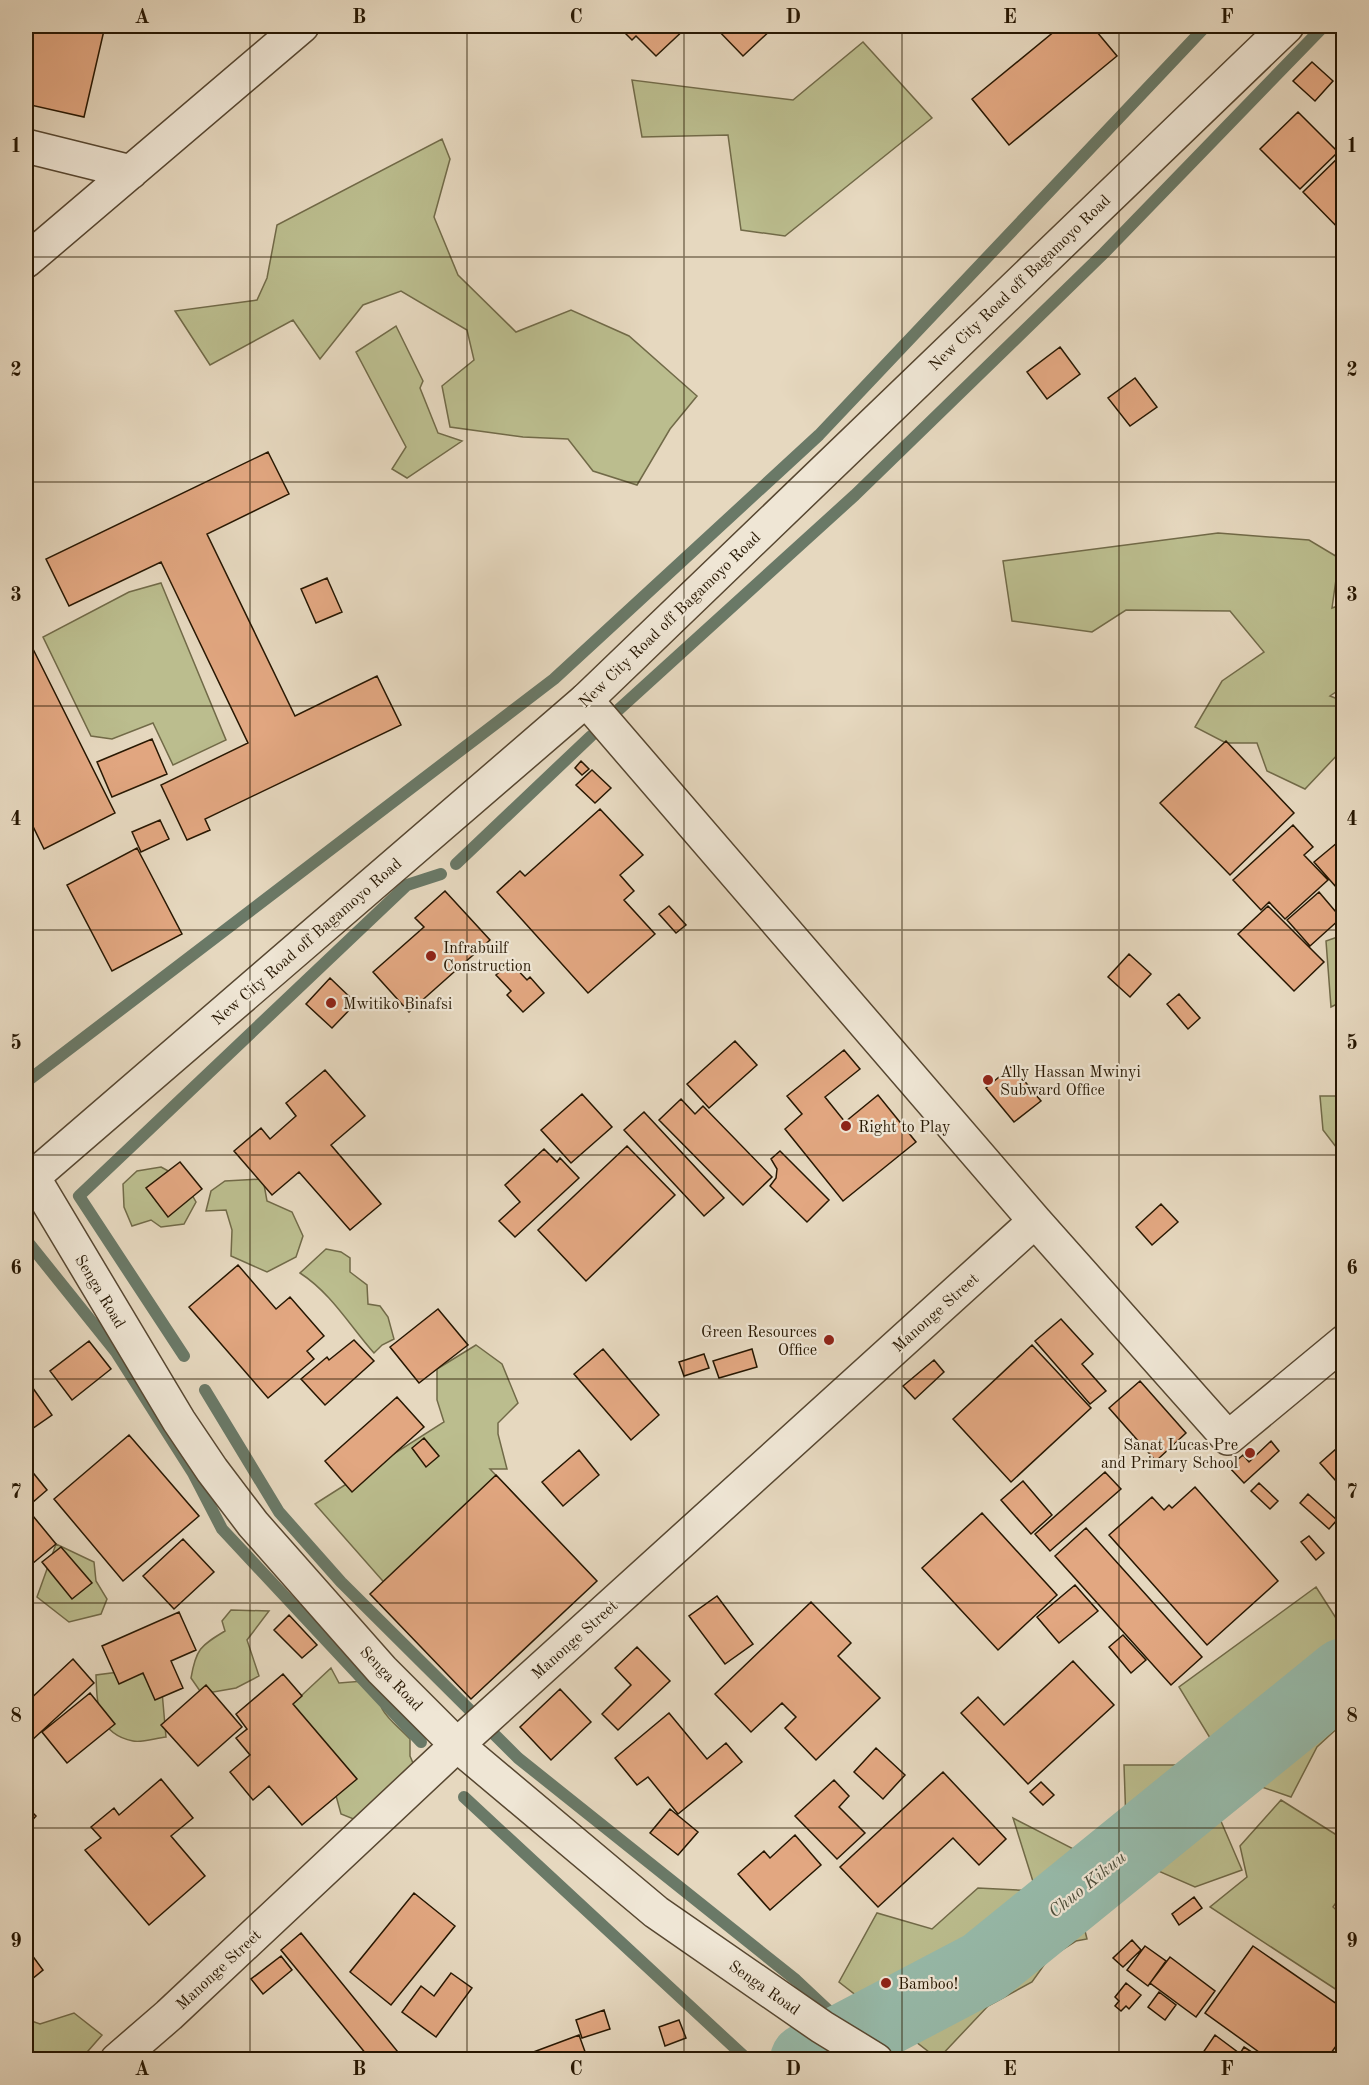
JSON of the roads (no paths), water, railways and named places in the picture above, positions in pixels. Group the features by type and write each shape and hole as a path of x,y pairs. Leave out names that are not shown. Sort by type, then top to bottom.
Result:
{"street":[{"path":"26,261 302,26"},
{"name":"New City Road off Bagamoyo Road","path":"29,1180 586,700 1287,26"},
{"path":"26,146 131,172"},
{"path":"586,700 1035,1221 1228,1437 1344,1342"},
{"name":"Senga Road","path":"29,1180 212,1470 253,1524 382,1670 457,1745 656,1912 822,2027 874,2058"},
{"name":"Manonge Street","path":"117,2060 169,2015 457,1745 1035,1221"}],"waterway":[{"path":"26,1082 554,679 819,435 1206,26"},
{"path":"616,712 855,495 1104,253 1324,26"},
{"path":"456,864 591,736"},
{"path":"184,1356 79,1196 407,885 441,874"},
{"path":"27,1241 116,1352 193,1473 222,1529 421,1742"},
{"path":"205,1390 279,1512 341,1582 518,1758 796,1980 845,2026"},
{"name":"Chuo Kikuu","path":"807,2060 984,1967 1344,1675"},
{"path":"464,1797 748,2060"}],"place":[{"name":"Infrabuilf Construction","path":"431,956"},
{"name":"Mwitiko Binafsi","path":"331,1003"},
{"name":"Ally Hassan Mwinyi Subward Office","path":"988,1080"},
{"name":"Right to Play","path":"846,1126"},
{"name":"Green Resources Office","path":"829,1340"},
{"name":"Sanat Lucas Pre and Primary School","path":"1250,1453"},
{"name":"Bamboo!","path":"886,1983"}]}
